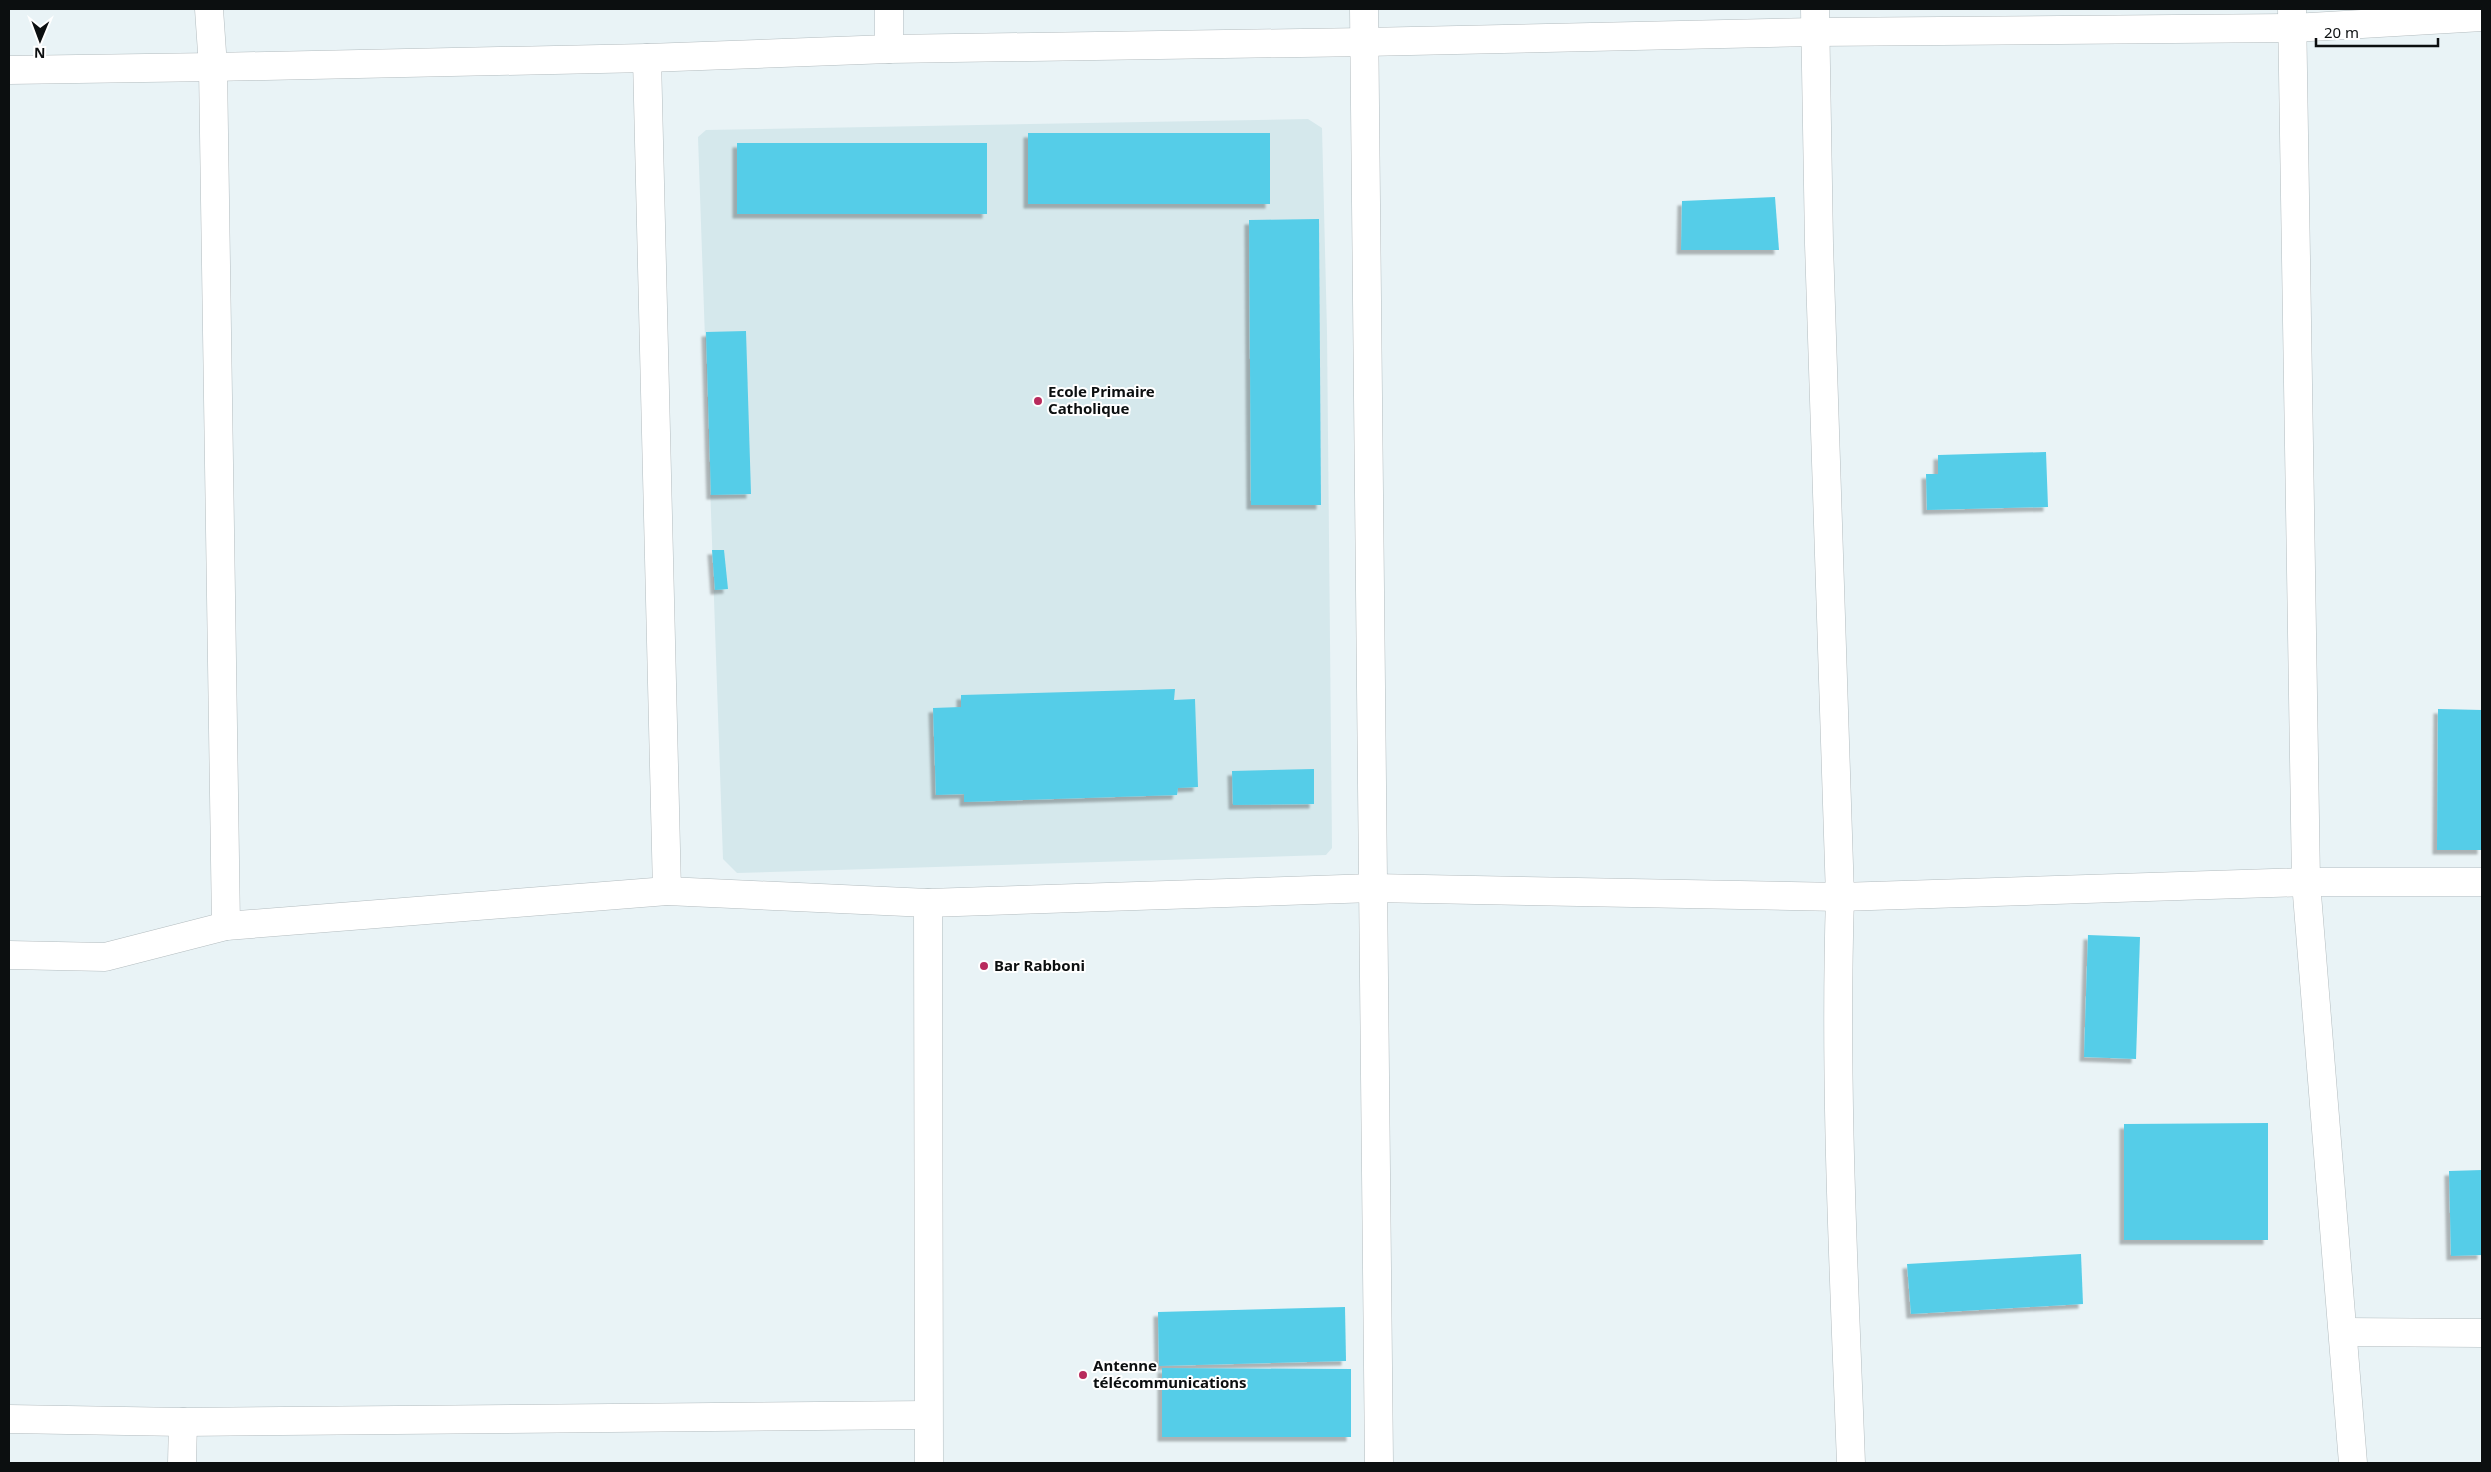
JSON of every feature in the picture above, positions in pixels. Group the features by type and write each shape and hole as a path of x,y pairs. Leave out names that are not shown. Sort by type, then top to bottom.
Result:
{"street":[{"path":"209,9 213,68 226,926"},
{"path":"888,9 889,49"},
{"path":"1364,9 1379,1463"},
{"path":"9,70 213,68 647,58 889,49 1365,42 1815,20 2482,17"},
{"path":"2292,18 2306,882 2352,1463"},
{"path":"1815,20 1820,254 1840,897 1836,1005 1839,1136 1851,1463"},
{"path":"647,58 667,891"},
{"path":"9,955 105,957 226,926 667,891 928,903 1373,888 1840,897 2306,882 2482,882"},
{"path":"928,903 929,1463"},
{"path":"2343,1332 2482,1333"},
{"path":"9,1419 183,1422 928,1415"},
{"path":"182,1463 183,1422"}],"shaded area":[{"path":"1308,119 1322,128 1327,331 1332,848 1326,855 737,873 723,859 698,137 706,130"}],"building":[{"path":"1028,133 1270,133 1270,204 1028,204"},
{"path":"737,143 987,143 987,214 737,214"},
{"path":"1775,197 1779,250 1681,250 1682,201"},
{"path":"1319,219 1321,505 1251,505 1249,220"},
{"path":"746,331 751,494 711,495 706,332"},
{"path":"2046,452 2048,507 1927,510 1926,474 1938,474 1938,455"},
{"path":"712,550 724,550 728,589 715,590"},
{"path":"1175,689 1174,700 1195,699 1198,787 1178,788 1177,795 964,802 964,794 936,795 933,708 961,707 961,695"},
{"path":"2438,709 2482,710 2482,850 2437,850"},
{"path":"1314,769 1314,804 1233,805 1232,771"},
{"path":"2088,935 2140,937 2136,1059 2084,1057"},
{"path":"2268,1123 2268,1240 2124,1240 2124,1124"},
{"path":"2482,1170 2482,1255 2451,1256 2449,1171"},
{"path":"2081,1254 2083,1304 1911,1314 1907,1264"},
{"path":"1345,1307 1346,1361 1159,1366 1158,1312"},
{"path":"1162,1368 1351,1369 1351,1437 1162,1437"}],"place":[{"name":"Ecole Primaire Catholique","path":"1038,401"},
{"name":"Bar Rabboni","path":"984,966"},
{"name":"Antenne télécommunications","path":"1083,1375"}]}
